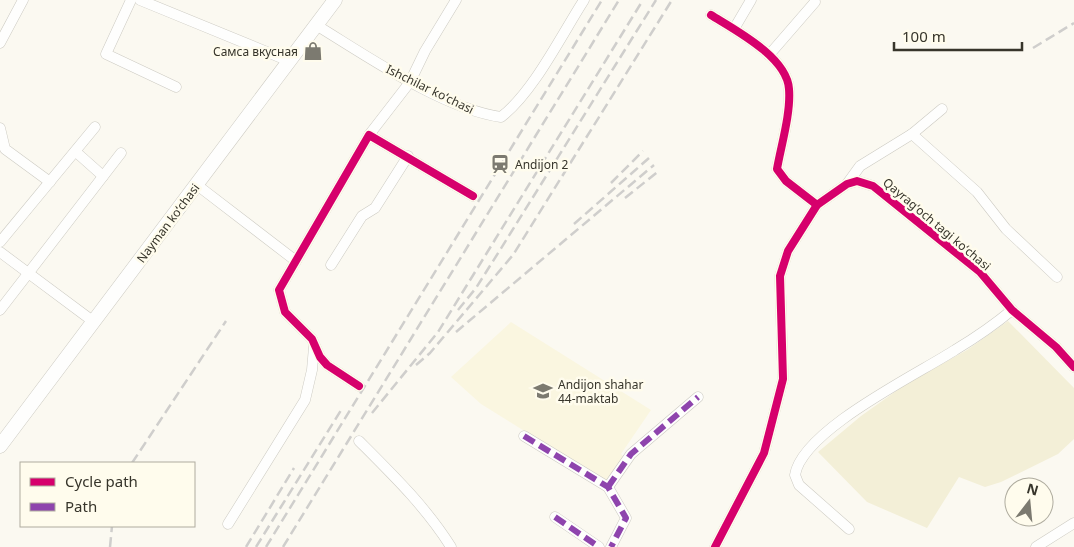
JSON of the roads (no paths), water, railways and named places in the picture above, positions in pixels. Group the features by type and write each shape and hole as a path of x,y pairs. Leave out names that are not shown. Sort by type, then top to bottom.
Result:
{"main road":[{"name":"Nayman koʻchasi","path":"0,446 335,0"}],"street":[{"path":"0,43 22,0"},
{"path":"131,0 106,54 176,87"},
{"path":"140,0 289,61"},
{"path":"228,524 305,400 312,370 314,347 312,339 285,312 279,290 369,135 410,82 456,0"},
{"name":"Ishchilar koʻchasi","path":"316,25 410,82 472,111 501,117 510,110 529,86 584,0"},
{"path":"734,29 751,0"},
{"path":"769,55 815,2"},
{"path":"711,14 769,55 781,68 790,88 777,169 786,181 817,205"},
{"path":"715,547 764,453 783,380 780,276 788,251 817,205 847,184 860,166 912,134 942,109"},
{"path":"0,242 95,127"},
{"path":"0,128 5,149 50,182"},
{"path":"912,134 977,192 1006,229 1056,277"},
{"path":"369,135 408,156 473,196"},
{"path":"76,152 103,176"},
{"path":"0,310 121,153"},
{"path":"331,264 362,216 375,208 408,156"},
{"name":"Qayragʻoch tagi koʻchasi","path":"847,184 857,181 873,186 980,272 1012,310 1056,347 1074,367"},
{"path":"197,185 296,261"},
{"path":"0,252 94,322"},
{"path":"849,528 800,485 795,475 799,460 833,426 904,379 955,351 1012,310"},
{"path":"314,347 327,364 359,386"},
{"path":"608,487 631,454 698,397"},
{"path":"524,436 608,487 626,518 611,547"},
{"path":"359,440 407,489 439,527 451,547"},
{"path":"555,516 598,547"},
{"path":"1036,547 1074,523"}],"railway":[{"path":"266,547 602,0"},
{"path":"283,547 619,0"},
{"path":"372,413 438,332 643,0"},
{"path":"458,310 476,288 656,0"},
{"path":"416,365 430,353 513,255 672,0"},
{"path":"1033,48 1074,23"},
{"path":"611,183 643,151"},
{"path":"574,224 649,158"},
{"path":"456,332 654,165"},
{"path":"625,198 660,170"},
{"path":"133,462 226,321"},
{"path":"256,547 343,407"},
{"path":"246,547 294,468"},
{"path":"110,547 112,527"}],"place":[{"name":"Самса вкусная","path":"313,51"},
{"name":"Andijon 2","path":"500,164"},
{"name":"Andijon shahar 44-maktab","path":"543,391"}]}
